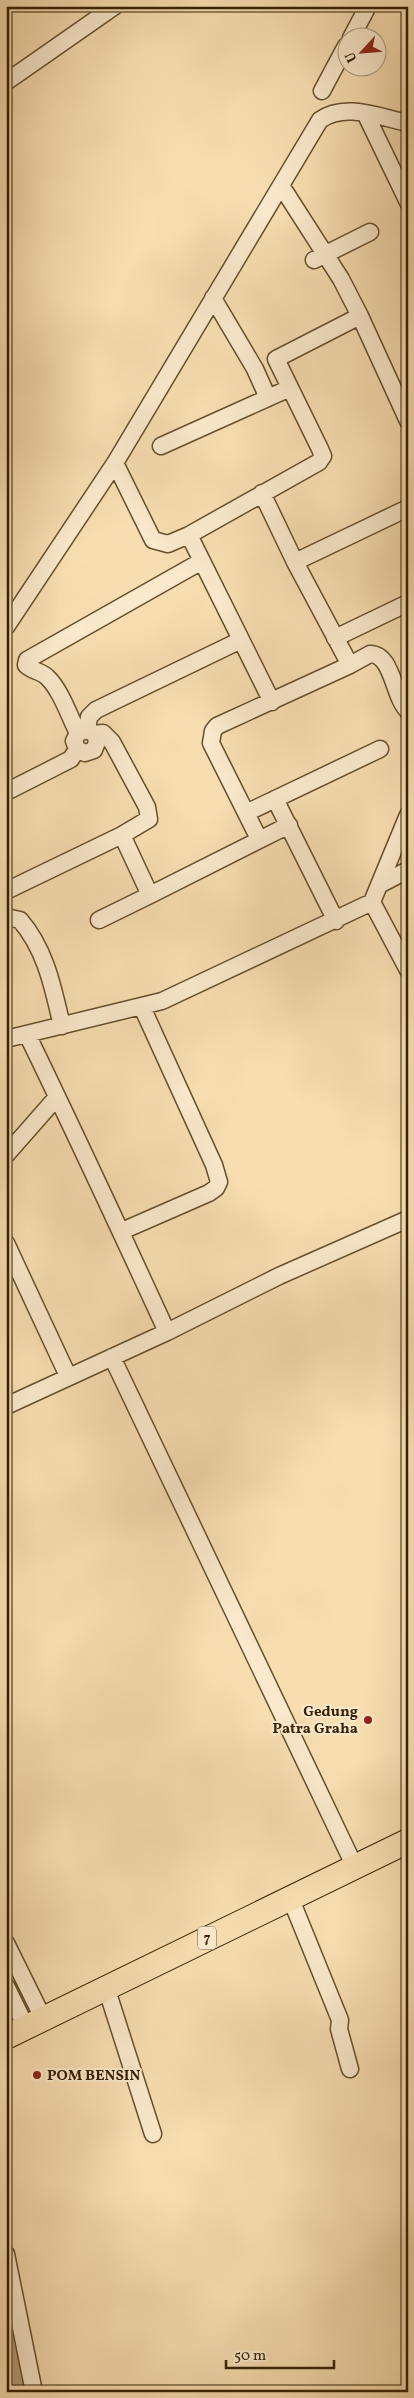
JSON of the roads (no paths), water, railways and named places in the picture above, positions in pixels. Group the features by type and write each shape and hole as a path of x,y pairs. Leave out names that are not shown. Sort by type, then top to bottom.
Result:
{"highway":[{"name":"7","path":"25,2027 408,1840"}],"street":[{"path":"6,82 115,6"},
{"path":"356,28 368,6"},
{"path":"322,91 336,65"},
{"path":"6,627 115,463 320,120 330,113 342,110 355,111 408,123"},
{"path":"366,115 408,202"},
{"path":"282,186 319,258 360,316 408,421"},
{"path":"319,258 370,232"},
{"path":"213,298 255,369 268,398"},
{"path":"255,369 360,316"},
{"path":"115,463 153,540 168,544 190,535 262,493 315,466 322,456 276,359"},
{"path":"160,446 290,388"},
{"path":"262,493 295,562 350,665"},
{"path":"295,562 408,508"},
{"path":"190,535 272,702"},
{"path":"84,737 47,677 30,669 26,665 27,660 202,561"},
{"path":"335,638 408,603"},
{"path":"6,792 71,760 84,737 89,717 96,710 241,640"},
{"path":"260,839 211,743 211,736 217,726 272,702 370,654 380,656 385,662 399,697 408,711"},
{"path":"6,891 145,822 149,814 112,742 103,734 84,737"},
{"path":"246,813 380,749"},
{"path":"275,799 336,921"},
{"path":"6,1038 142,1007 179,994 336,921 372,902 408,815"},
{"path":"100,920 289,825"},
{"path":"122,835 150,895"},
{"path":"381,884 408,870"},
{"path":"372,902 407,966"},
{"path":"6,917 20,920 40,947 51,980 62,1026"},
{"path":"122,1231 209,1193 216,1188 219,1182 214,1165 142,1007"},
{"path":"27,1034 74,1136 122,1231 167,1332"},
{"path":"6,1155 57,1097"},
{"path":"6,1406 167,1332 279,1276 408,1219"},
{"path":"6,1244 68,1376"},
{"path":"112,1357 354,1865"},
{"path":"290,1897 340,2020 339,2029 350,2069"},
{"path":"6,1943 25,2027"},
{"path":"6,1986 25,2027"},
{"path":"106,1987 153,2134"},
{"path":"6,2254 34,2392"}],"waterway":[{"path":"6,2314 20,2392"}],"place":[{"name":"Gedung Patra Graha","path":"368,1720"},
{"name":"POM BENSIN","path":"37,2075"}]}
